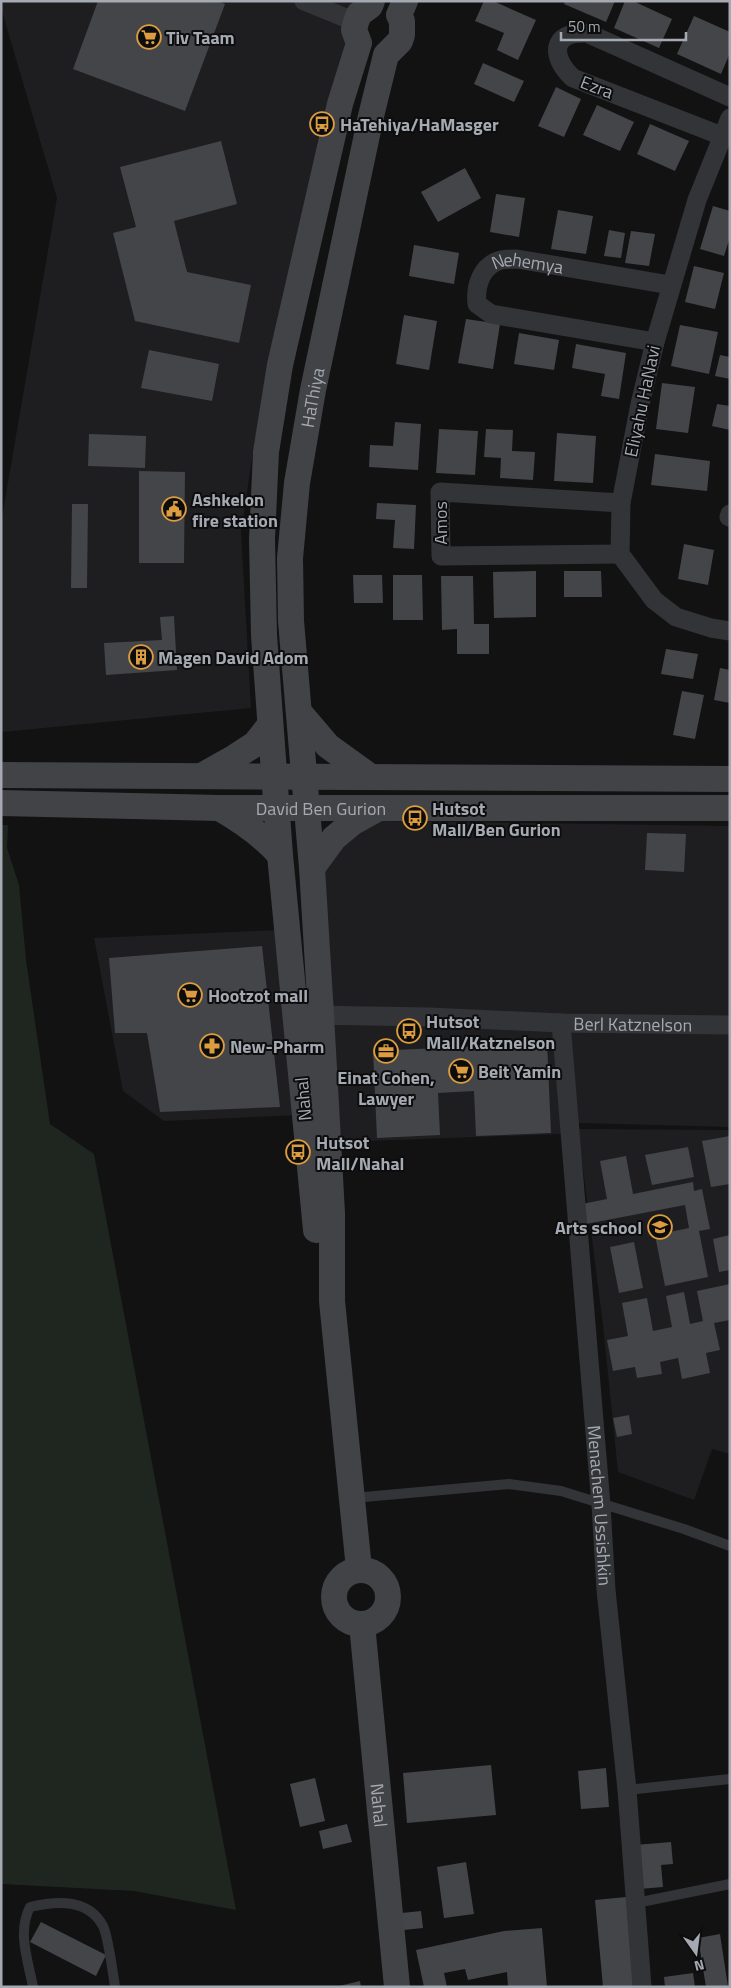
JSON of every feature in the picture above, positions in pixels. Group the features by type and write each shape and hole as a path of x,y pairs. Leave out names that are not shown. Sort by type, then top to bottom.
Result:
{"street":[{"path":"304,1 364,18 386,6 402,8"},
{"name":"HaThiya","path":"306,808 291,621 290,558 297,483 313,390 371,116 386,56 395,47 402,35 402,8"},
{"path":"364,18 364,48 376,53 390,50"},
{"name":"HaThiya","path":"274,777 264,635 262,539 266,452 282,355 340,104 364,18"},
{"name":"Ezra","path":"722,136 573,78 564,70 559,62 557,53 559,42 567,35 587,33 730,97"},
{"name":"Eliyahu HaNavi","path":"620,554 621,503 640,404 655,342 670,284 697,200 730,118"},
{"name":"Nehemya","path":"655,342 491,314 477,304 475,291 480,278 489,267 500,260 517,259 670,284"},
{"name":"Amos","path":"620,554 441,556 440,492 621,503"},
{"path":"620,554 654,600 676,617 711,628 730,631"},
{"path":"299,712 328,746 372,777"},
{"path":"200,776 255,744 270,726"},
{"name":"David Ben Gurion","path":"1,775 730,779"},
{"name":"Nahal","path":"274,777 316,1238 332,1300"},
{"name":"David Ben Gurion","path":"1,803 219,808 730,808"},
{"path":"219,808 245,823 266,840 280,855"},
{"name":"Nahal","path":"306,808 312,868 332,1213 332,1300 359,1569"},
{"path":"312,868 334,838 352,823 380,808"},
{"name":"Berl Katznelson","path":"295,1015 429,1017 561,1023 730,1025"},
{"name":"Menachem Ussishkin","path":"561,1023 601,1505 606,1590 627,1790 642,1987"},
{"path":"359,1569 375,1573 386,1586 388,1594 384,1611 370,1622 362,1624 353,1623 339,1613 333,1597 338,1581 350,1571 359,1569"},
{"name":"Nahal","path":"362,1624 397,1987"}],"lane":[{"path":"352,1498 509,1484 561,1491 601,1505 684,1529 730,1546"},
{"path":"627,1790 730,1779"},
{"path":"636,1903 730,1884"},
{"path":"33,1987 23,1932 24,1918 30,1907 48,1903 72,1903 91,1910 103,1926 115,1987"}],"shaded area":[{"path":"1,1 363,1 354,21 255,439 241,532 251,708 2,732 1,523 57,198 1,8"},
{"path":"381,821 730,826 730,1127 580,1123 561,1134 340,1142 325,872 342,842"},
{"path":"1,825 8,825 7,848 19,885 26,960 50,1124 94,1154 236,1910 134,1891 1,1884"},
{"name":"Hootzot mall","path":"279,930 299,1115 164,1121 123,1091 94,938"},
{"name":"Arts school","path":"578,1129 730,1130 730,1454 712,1449 694,1500 618,1472 603,1325"}],"building":[{"name":"Tiv Taam","path":"98,1 217,1 225,4 185,111 73,69"},
{"path":"484,1 493,1 536,20 518,60 497,50 504,33 475,21"},
{"path":"565,1 615,1 606,22 564,4"},
{"path":"625,1 633,1 672,19 659,48 614,28"},
{"path":"694,16 730,32 730,53 721,74 677,54"},
{"path":"483,63 524,81 514,102 474,84"},
{"path":"556,87 581,99 564,137 538,126"},
{"path":"597,105 634,122 620,151 583,135"},
{"path":"650,124 689,141 675,171 637,154"},
{"path":"221,141 237,204 174,221 187,272 251,285 239,343 135,321 113,233 136,227 120,167"},
{"path":"465,168 481,198 438,222 421,192"},
{"path":"496,194 525,198 519,237 490,232"},
{"path":"713,206 730,211 730,237 724,256 700,249"},
{"path":"558,210 593,216 586,254 551,249"},
{"path":"609,230 625,233 621,258 604,256"},
{"path":"631,231 655,234 649,266 625,263"},
{"path":"414,245 459,253 454,284 409,276"},
{"path":"694,266 724,273 715,309 685,302"},
{"path":"404,315 437,321 429,370 396,364"},
{"path":"466,319 500,324 493,369 458,363"},
{"path":"680,325 718,332 709,374 671,366"},
{"path":"519,333 559,340 554,370 514,364"},
{"path":"576,344 626,353 619,399 601,396 605,374 572,368"},
{"path":"149,350 219,364 212,401 141,388"},
{"path":"720,355 730,357 730,379 715,376"},
{"path":"662,383 695,387 688,433 656,429"},
{"path":"717,404 730,406 730,430 712,426"},
{"path":"395,422 421,424 418,470 369,467 370,445 393,446"},
{"path":"439,429 478,431 475,475 436,473"},
{"path":"486,429 513,430 512,451 535,452 533,480 500,478 501,458 484,457"},
{"path":"557,433 596,436 593,483 554,481"},
{"path":"89,434 146,436 145,468 88,466"},
{"path":"655,454 710,461 707,491 651,485"},
{"path":"139,471 185,472 184,563 139,563"},
{"path":"377,503 416,505 414,549 393,548 395,520 376,519"},
{"path":"72,504 88,504 87,588 71,588"},
{"path":"684,544 714,550 708,585 678,579"},
{"path":"536,571 536,617 494,618 493,572"},
{"path":"564,571 601,571 602,597 564,597"},
{"path":"353,575 382,575 383,603 354,603"},
{"path":"393,575 422,575 423,620 393,620"},
{"path":"441,576 473,576 474,624 489,624 489,654 457,654 457,629 442,630"},
{"name":"Magen David Adom","path":"174,616 177,670 106,675 104,643 162,640 160,617"},
{"path":"666,649 698,654 693,679 661,674"},
{"path":"720,668 730,670 730,703 714,700"},
{"path":"682,691 704,695 695,739 673,735"},
{"path":"647,833 686,834 684,872 645,870"},
{"name":"Hootzot mall","path":"262,946 280,1107 160,1112 147,1033 115,1033 109,958"},
{"name":"Beit Yamin","path":"547,1043 551,1133 476,1136 474,1091 438,1093 440,1135 377,1138 373,1051"},
{"path":"730,1136 730,1184 711,1187 702,1141"},
{"path":"688,1147 694,1177 652,1185 645,1155"},
{"path":"626,1156 633,1194 693,1182 694,1191 702,1189 710,1229 699,1231 708,1277 665,1286 655,1235 689,1228 685,1205 586,1224 582,1204 607,1199 600,1161"},
{"path":"730,1235 730,1270 719,1272 713,1239"},
{"path":"634,1242 643,1288 619,1293 610,1247"},
{"path":"730,1284 730,1320 714,1323 720,1350 706,1353 710,1373 682,1379 678,1358 660,1362 662,1374 637,1378 635,1367 613,1371 607,1340 628,1336 622,1303 647,1298 653,1331 672,1327 666,1296 684,1292 690,1324 703,1321 697,1291"},
{"path":"629,1415 632,1434 617,1437 613,1418"},
{"path":"491,1765 496,1815 407,1823 403,1773"},
{"path":"606,1768 609,1807 581,1809 578,1771"},
{"path":"315,1778 325,1821 300,1827 290,1784"},
{"path":"347,1824 352,1842 323,1849 319,1831"},
{"path":"671,1842 673,1864 661,1865 663,1887 639,1889 635,1845"},
{"path":"466,1862 474,1914 444,1918 437,1867"},
{"path":"626,1897 634,1987 603,1987 595,1900"},
{"path":"421,1911 423,1928 394,1931 392,1914"},
{"path":"41,1922 106,1955 96,1976 30,1942"},
{"path":"542,1928 547,1987 508,1987 507,1972 468,1980 465,1969 444,1973 447,1987 424,1987 416,1950 504,1931"},
{"path":"720,1934 728,1987 706,1987 698,1938"},
{"path":"693,1973 695,1987 665,1987 664,1977"},
{"path":"360,1981 361,1987 339,1987 339,1986"}],"place":[{"name":"Tiv Taam","path":"149,37"},
{"name":"HaTehiya/HaMasger","path":"322,124"},
{"name":"Ashkelon fire station","path":"174,509"},
{"name":"Magen David Adom","path":"141,657"},
{"name":"Hutsot Mall/Ben Gurion","path":"415,818"},
{"name":"Hootzot mall","path":"190,995"},
{"name":"Hutsot Mall/Katznelson","path":"409,1031"},
{"name":"New-Pharm","path":"212,1046"},
{"name":"Einat Cohen, Lawyer","path":"386,1051"},
{"name":"Beit Yamin","path":"461,1071"},
{"name":"Hutsot Mall/Nahal","path":"298,1152"},
{"name":"Arts school","path":"660,1227"}]}
